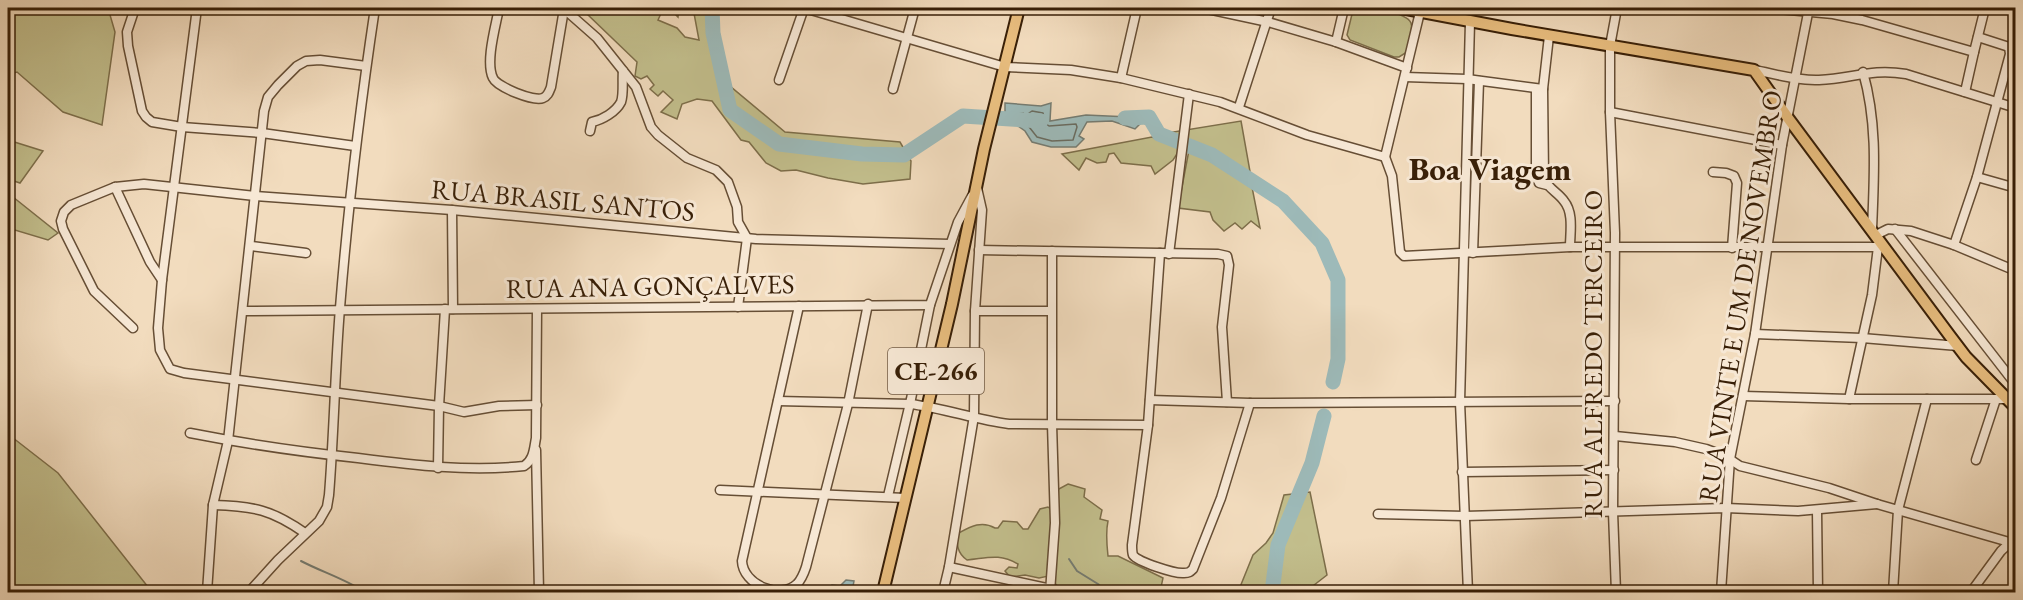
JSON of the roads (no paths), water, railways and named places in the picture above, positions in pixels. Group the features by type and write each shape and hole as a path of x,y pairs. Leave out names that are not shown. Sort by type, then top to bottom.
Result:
{"main road":[{"name":"CE-266","path":"883,592 998,88 1019,8"},
{"path":"1401,8 1549,36 1754,70 1874,232 1881,247 2000,399 2016,408"}],"street":[{"path":"135,8 127,32 128,46 142,111 152,122 182,128 262,133 355,146"},
{"path":"197,8 173,186 158,328 160,350 170,369 235,380 439,406 464,412 499,406 537,405"},
{"path":"249,592 319,521 327,507 333,455 334,392 349,202 375,8"},
{"path":"499,8 490,59 493,78 498,85 533,99 542,99 549,94 564,8"},
{"path":"564,8 597,38 636,87 651,127 658,135 687,158 716,170 726,179 734,195 738,222 747,238 738,308"},
{"path":"779,80 804,8 1005,67 1071,70 1121,78 1189,94 1239,107 1307,135 1385,157"},
{"path":"893,89 915,8"},
{"path":"1121,78 1137,8"},
{"path":"1206,8 1268,22 1336,42 1406,73 1539,89"},
{"path":"1239,107 1271,8"},
{"path":"1336,42 1344,8"},
{"name":"RUA ALFREDO TERCEIRO","path":"1616,592 1613,512 1615,401 1610,46 1617,8"},
{"path":"1768,8 1808,10 1862,20 1974,52"},
{"path":"1965,92 1985,8"},
{"path":"1420,10 1385,157 1392,176 1402,255 1570,247 1881,247 1849,399"},
{"name":"RUA VINTE E UM DE NOVEMBRO","path":"1721,592 1730,459 1755,334 1782,145 1808,10"},
{"path":"1469,253 1467,79 1470,22"},
{"path":"1549,36 1539,89 1544,176 1547,185 1564,200 1569,208 1570,247"},
{"path":"1954,245 1977,177 2010,51 2004,45 1978,37"},
{"path":"207,592 213,505 228,441 264,111 268,97 297,66 306,61 320,60 366,66"},
{"path":"1754,70 1796,78 1822,80 1863,72 1906,74 2016,108"},
{"path":"590,131 592,122 610,114 621,102 623,71"},
{"path":"1863,72 1874,127 1874,232 1888,229 1911,231 1954,245 2016,271"},
{"path":"1468,592 1465,516 1462,498 1460,402 1479,81"},
{"path":"1189,94 1165,254 1148,425 1132,545 1133,554 1154,566 1180,573 1187,573 1193,569 1221,498 1250,403"},
{"path":"1610,112 1782,145"},
{"path":"1713,172 1734,176 1737,183 1732,248"},
{"path":"1977,177 2016,188"},
{"name":"RUA BRASIL SANTOS","path":"134,328 94,291 61,221 64,212 71,205 115,188 144,184 255,196 452,210 747,238 950,244"},
{"path":"115,188 150,262 162,280"},
{"path":"888,496 910,404 930,304 958,222 977,188"},
{"path":"943,592 974,416 975,311 982,210 977,188"},
{"path":"438,468 439,406 449,309 452,210"},
{"path":"1895,229 2016,385"},
{"path":"250,246 306,253"},
{"path":"979,250 1224,255 1229,260 1222,327 1227,402"},
{"path":"949,567 1050,591 1055,523 1052,424 1052,251"},
{"path":"799,306 742,561 744,572 750,580 762,587 778,590 788,589 797,584 806,567 848,404 868,304"},
{"name":"RUA ANA GONÇALVES","path":"243,310 738,308 930,304"},
{"path":"537,309 536,438 539,592"},
{"path":"975,311 1051,311"},
{"path":"1755,334 1862,338 1958,346"},
{"path":"1743,396 2000,399 1976,460"},
{"path":"1893,592 1898,510 1927,399"},
{"path":"1150,400 1250,403 1615,401"},
{"path":"778,401 910,404 1009,424 1148,425"},
{"path":"190,433 228,441 438,468 524,466 528,464 532,456 536,438"},
{"path":"1615,436 1676,442 1706,449 1740,466 1829,488 1877,504 2014,541 1971,592"},
{"path":"1462,472 1614,470"},
{"path":"720,490 905,498"},
{"path":"1378,514 1465,516 1726,508 1798,511 1877,504"},
{"path":"213,505 262,509 284,518 305,533"},
{"path":"1817,510 1818,592"}],"water":[{"path":"1005,103 1041,106 1051,103 1050,121 1086,115 1151,118 1162,133 1142,122 1135,129 1112,121 1087,122 1079,136 1084,139 1076,147 1051,147 1032,142 1025,131 1018,126 1023,113 1005,116"},
{"path":"846,580 854,581 852,592 810,592 812,587 831,589 832,585 840,586"}],"waterway":[{"path":"712,8 713,33 730,110 779,144 862,154 904,155 963,116 1041,121"},
{"path":"1125,118 1149,117 1159,134 1212,155 1283,201 1322,243 1338,280 1338,359 1333,382"},
{"path":"1272,592 1278,545 1312,463 1324,416"},
{"path":"1069,559 1077,571 1106,592"},
{"path":"301,561 365,592"}],"district":[{"name":"Boa Viagem","path":"1490,168"}]}
